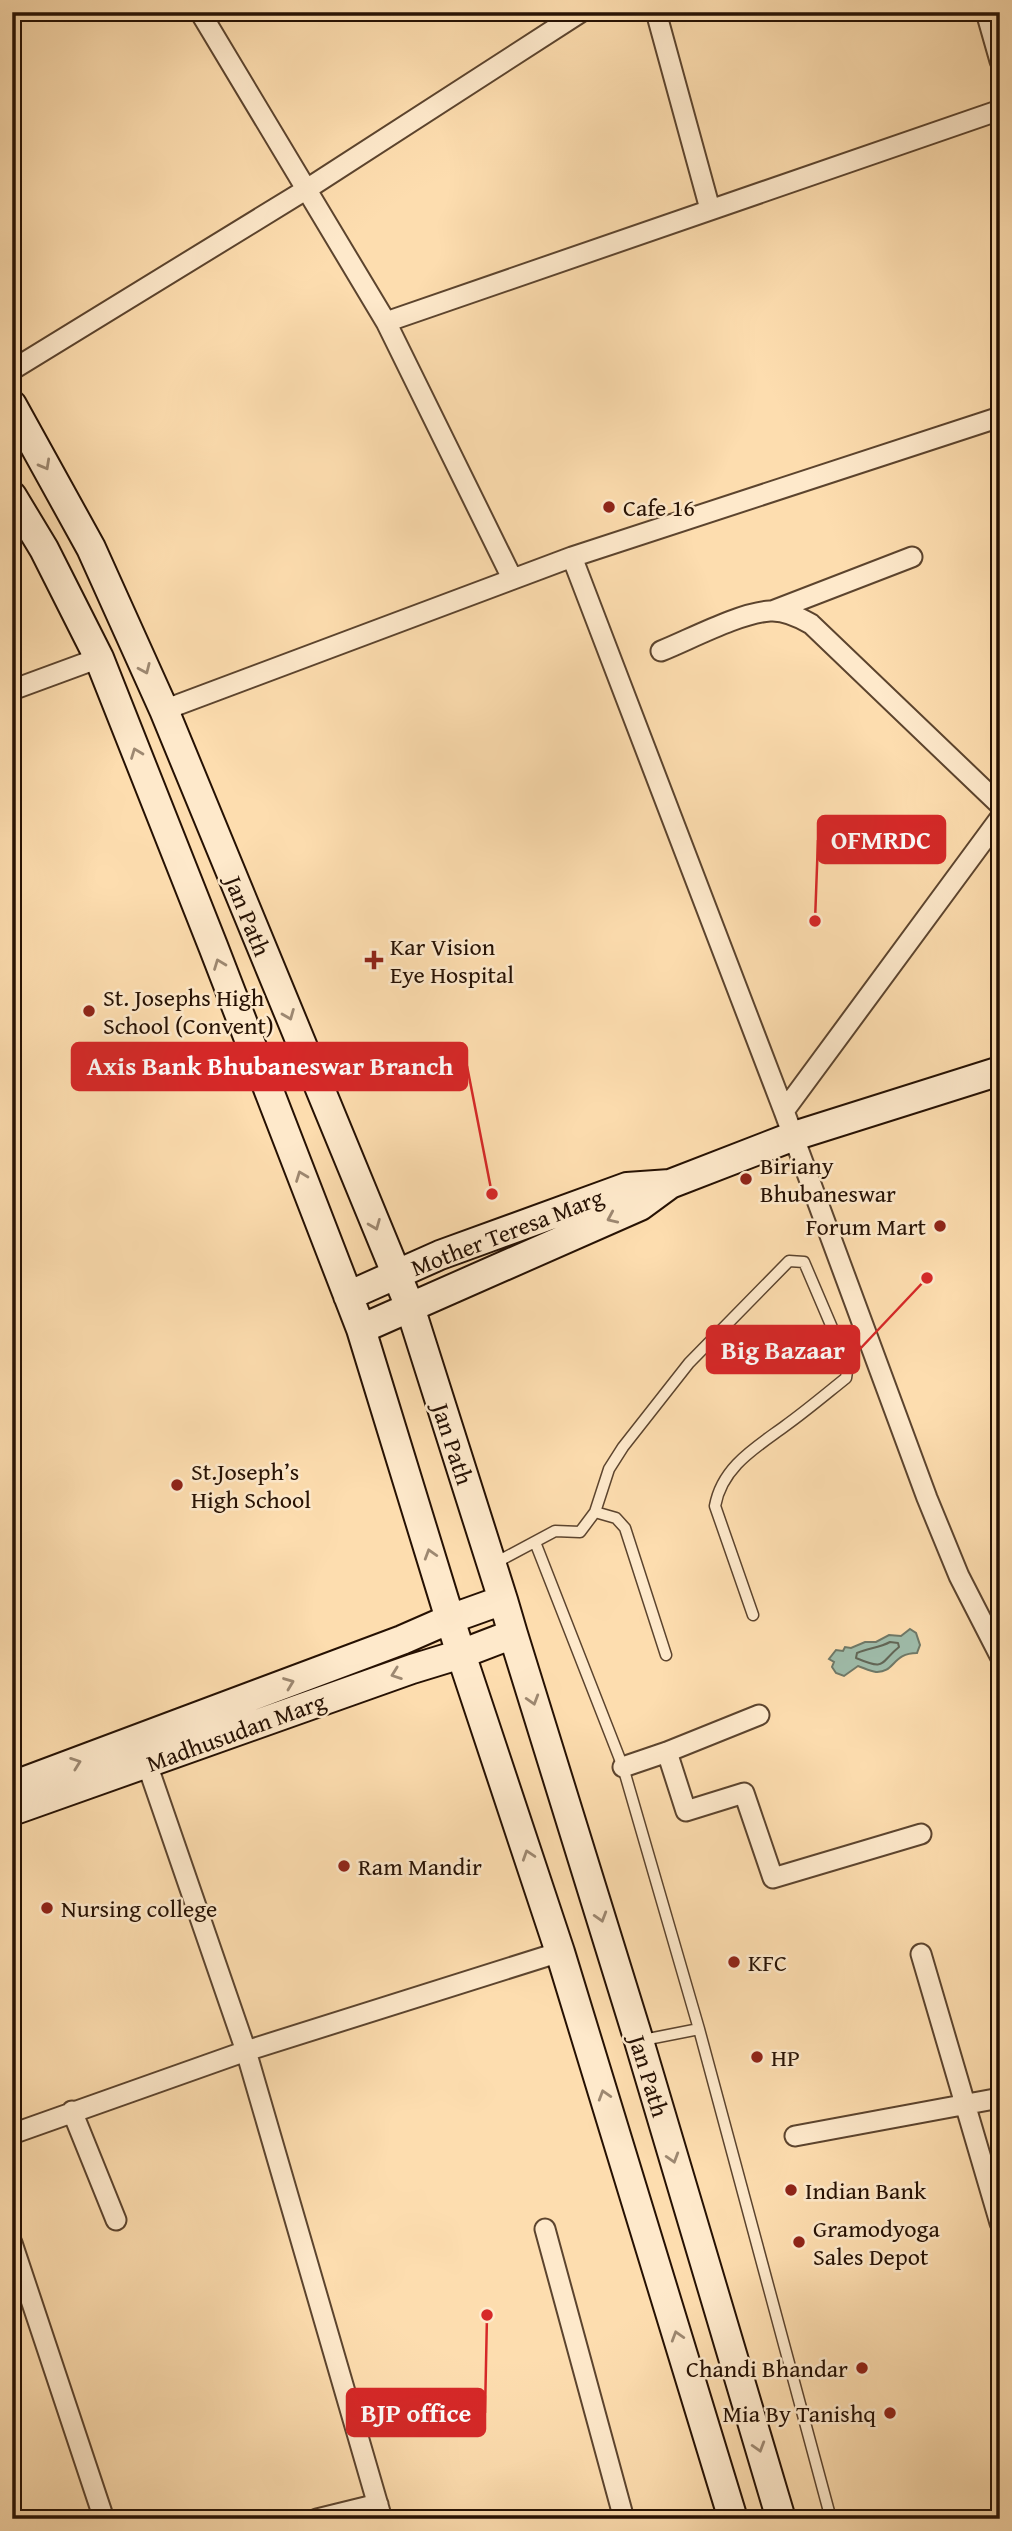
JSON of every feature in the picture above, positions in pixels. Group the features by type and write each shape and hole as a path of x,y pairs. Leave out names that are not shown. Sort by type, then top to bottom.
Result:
{"main road":[{"name":"Jan Path","path":"12,405 91,548 164,710 410,1307 639,2041 781,2519"},
{"name":"Jan Path","path":"12,496 44,549 99,658 361,1329 461,1654 559,1952 733,2519"},
{"name":"Mother Teresa Marg","path":"361,1329 640,1206 670,1184 789,1123 1000,1071"},
{"name":"Mother Teresa Marg","path":"348,1296 440,1255 627,1187 670,1184"},
{"name":"Madhusudan Marg","path":"12,1786 503,1600"},
{"name":"Madhusudan Marg","path":"12,1811 513,1634"}],"street":[{"path":"12,370 307,189 581,12"},
{"path":"656,12 710,209"},
{"path":"986,12 1000,61"},
{"path":"203,13 386,322 513,578"},
{"path":"386,322 1000,110"},
{"path":"164,710 572,557 1000,417"},
{"path":"572,557 789,1123 927,1498 959,1576 1000,1656"},
{"path":"661,652 748,616 771,611 912,557"},
{"path":"771,611 799,617 811,624 1000,804"},
{"path":"12,690 99,658"},
{"path":"789,1123 1000,818"},
{"path":"623,1767 759,1715"},
{"path":"667,1752 685,1811 744,1793 773,1878 920,1834"},
{"path":"147,1764 246,2051 380,2512 317,2519"},
{"path":"12,2134 246,2051 559,1952"},
{"path":"921,1954 1000,2223"},
{"path":"795,2136 1000,2098"},
{"path":"72,2111 116,2220"},
{"path":"545,2230 624,2519"},
{"path":"12,2243 104,2519"}],"lane":[{"path":"492,1565 555,1531 580,1532 595,1512 609,1469 623,1447 689,1363 789,1261 804,1262 848,1365 846,1378 750,1450 725,1478 718,1491 715,1506 753,1615"},
{"path":"595,1512 616,1518 625,1528 666,1655"},
{"path":"535,1542 623,1767 699,2029 831,2519"},
{"path":"639,2041 699,2029"}],"water":[{"path":"910,1629 916,1633 920,1645 917,1653 903,1656 887,1669 876,1672 858,1666 844,1676 836,1673 832,1667 834,1662 829,1659 836,1650 843,1651 845,1647 876,1642 889,1635 901,1636"}],"place":[{"name":"Cafe 16","path":"609,507"},
{"name":"OFMRDC","path":"815,921"},
{"name":"Kar Vision Eye Hospital","path":"374,960"},
{"name":"St. Josephs High School (Convent)","path":"89,1011"},
{"name":"Biriany Bhubaneswar","path":"746,1179"},
{"name":"Axis Bank Bhubaneswar Branch","path":"492,1194"},
{"name":"Forum Mart","path":"940,1226"},
{"name":"Big Bazaar","path":"927,1278"},
{"name":"St.Joseph’s High School","path":"177,1485"},
{"name":"Ram Mandir","path":"344,1866"},
{"name":"Nursing college","path":"47,1908"},
{"name":"KFC","path":"734,1962"},
{"name":"HP","path":"757,2057"},
{"name":"Indian Bank","path":"791,2190"},
{"name":"Gramodyoga Sales Depot","path":"799,2242"},
{"name":"BJP office","path":"487,2315"},
{"name":"Chandi Bhandar","path":"862,2368"},
{"name":"Mia By Tanishq","path":"890,2413"}]}
